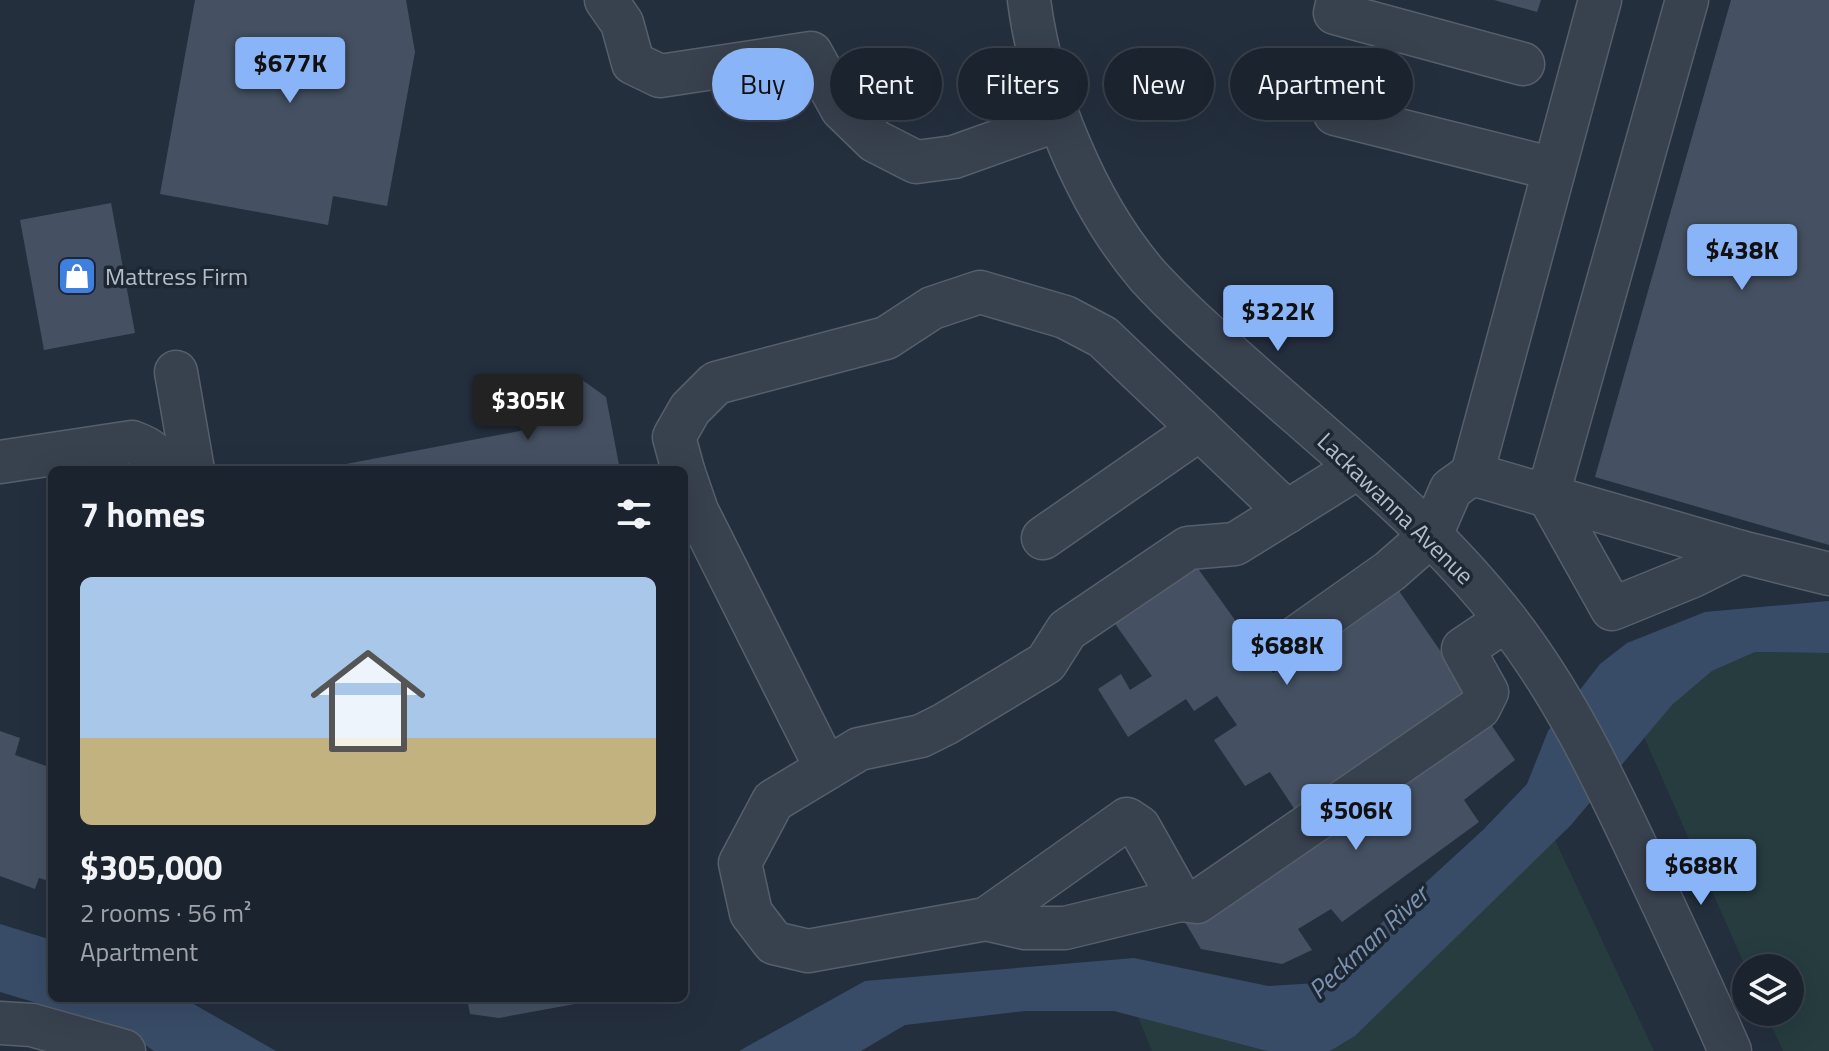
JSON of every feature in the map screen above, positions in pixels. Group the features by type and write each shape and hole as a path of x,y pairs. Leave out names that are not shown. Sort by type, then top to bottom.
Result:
{"street":[{"path":"606,0 622,23 633,63 660,76 811,53 842,109 875,141 916,162 954,157 1058,120"},
{"name":"Lackawanna Avenue","path":"1029,0 1037,48"},
{"path":"1338,0 1335,13 1523,64"},
{"path":"1284,646 1390,571 1431,535 1451,489 1472,474 1600,0"},
{"path":"1687,0 1548,495 1612,609 1693,576 1741,552"},
{"name":"Lackawanna Avenue","path":"1058,120 1084,175 1116,231 1147,274 1188,317 1431,535 1472,577 1548,678 1584,737 1730,1051"},
{"path":"1359,120 1554,169"},
{"path":"681,466 674,437 690,409 716,383 886,338 932,308 980,292 1065,317 1103,337 1287,512"},
{"path":"176,372 192,466"},
{"path":"1043,538 1200,429"},
{"path":"0,462 132,442 150,448 159,466"},
{"path":"1357,468 1235,544 1188,548 1067,630 1046,663 945,724 921,736 859,749 773,801 740,863 751,913 774,943 808,951 986,919 1025,928 1065,928 1180,900 1197,902 1479,708 1487,692 1463,649 1506,620"},
{"path":"1472,474 1741,552 1829,574"},
{"path":"688,486 697,511 826,768"},
{"path":"986,919 1127,819 1139,827 1180,900"},
{"path":"0,1023 32,1025 124,1051"}],"green space":[{"path":"1755,652 1829,653 1829,1051 1783,1051 1771,1026 1804,1026 1804,954 1740,954 1644,737 1672,705 1712,671"},
{"path":"1555,840 1654,1051 1330,1051 1355,1036"},
{"path":"1138,1017 1267,1051 1152,1051"}],"water":[{"name":"Peckman River","path":"1829,601 1829,653 1755,652 1712,671 1672,705 1571,825 1355,1036 1330,1051 1267,1051 1114,1011 1025,1011 905,1025 861,1051 739,1051 865,981 1134,958 1268,986 1316,983 1483,830 1527,784 1548,731 1600,664 1627,643 1705,612"},
{"path":"0,924 48,939 48,1002 190,1002 276,1051 154,1051 121,1028 0,992"}],"building":[{"path":"195,0 406,0 415,52 387,206 333,196 328,225 160,194"},
{"path":"1494,0 1541,0 1537,12"},
{"path":"1731,0 1829,0 1829,545 1595,477"},
{"name":"Mattress Firm","path":"111,203 135,333 44,350 20,220"},
{"path":"574,374 606,397 619,466 346,466 346,464 535,428"},
{"path":"1194,563 1273,673 1397,588 1472,697 1299,816 1270,772 1245,786 1214,740 1237,725 1217,696 1194,711 1186,699 1128,737 1098,689 1121,674 1130,690 1152,676 1111,618"},
{"path":"1484,714 1515,760 1464,800 1479,822 1342,922 1331,909 1298,929 1312,950 1282,964 1201,949 1185,922"},
{"path":"0,731 20,738 15,755 48,767 48,881 39,878 35,889 0,876"},
{"path":"468,1002 586,1002 499,1018 470,1014"}],"place":[{"name":"Mattress Firm","path":"77,276"}]}
